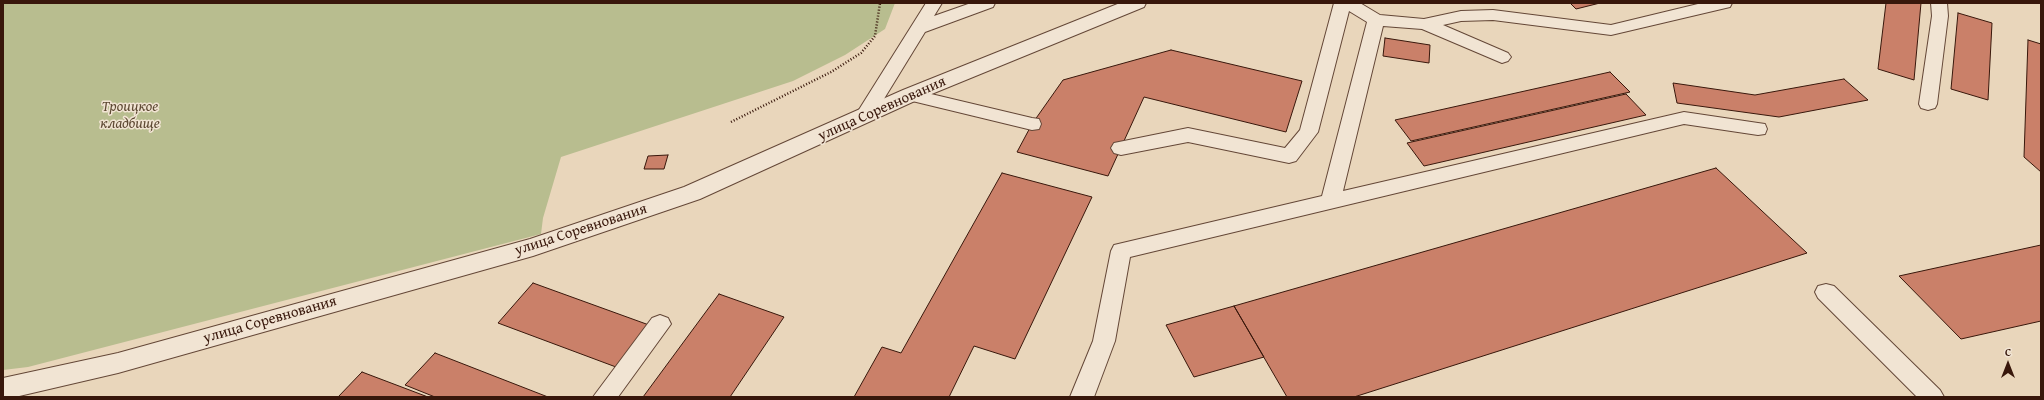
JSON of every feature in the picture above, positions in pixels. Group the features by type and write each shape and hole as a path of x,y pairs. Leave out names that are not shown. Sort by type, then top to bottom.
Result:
{"street":[{"name":"улица Соревнования","path":"3,389 118,363 533,247 692,193 910,95 1135,3"}],"lane":[{"path":"864,116 934,3"},
{"path":"919,28 987,3"},
{"path":"1121,148 1188,135 1289,156 1309,132 1342,3"},
{"path":"1348,3 1376,20 1424,24 1451,34 1502,57"},
{"path":"1424,24 1461,16 1493,15 1611,30 1724,3"},
{"path":"1928,104 1940,16 1939,3"},
{"path":"1331,201 1376,20"},
{"path":"910,95 1032,124"},
{"path":"1082,397 1104,341 1121,251 1684,118 1758,129"},
{"path":"1826,292 1932,397"},
{"path":"605,397 660,324"}],"path":[{"path":"731,122 831,72 861,53 875,36 880,3"}],"green space":[{"name":"Троицкое кладбище","path":"3,3 895,3 885,29 845,55 793,81 561,157 543,218 541,234 28,367 3,370"}],"building":[{"path":"1570,3 1600,3 1576,9"},
{"path":"1886,3 1921,3 1914,80 1878,69"},
{"path":"1958,13 1992,23 1988,100 1951,89"},
{"path":"1385,38 1430,45 1429,63 1383,56"},
{"path":"2028,40 2041,44 2041,172 2024,157"},
{"path":"1171,50 1302,81 1286,132 1144,97 1108,176 1017,152 1032,124 1063,80"},
{"path":"1610,72 1630,92 1411,141 1395,120"},
{"path":"1844,79 1868,100 1779,117 1677,103 1673,83 1755,95"},
{"path":"1626,94 1646,115 1424,166 1407,143"},
{"path":"668,155 664,169 644,169 648,156"},
{"path":"1716,168 1807,253 1354,397 1287,397 1234,306"},
{"path":"1002,173 1092,197 1015,359 974,346 949,397 854,397 882,347 901,353"},
{"path":"2041,245 2041,321 1961,339 1899,276"},
{"path":"533,283 649,325 616,367 498,323"},
{"path":"719,294 784,317 730,397 643,397"},
{"path":"1234,306 1264,357 1194,377 1166,325"},
{"path":"435,353 548,397 435,397 405,385"},
{"path":"362,372 428,397 338,397"}]}
